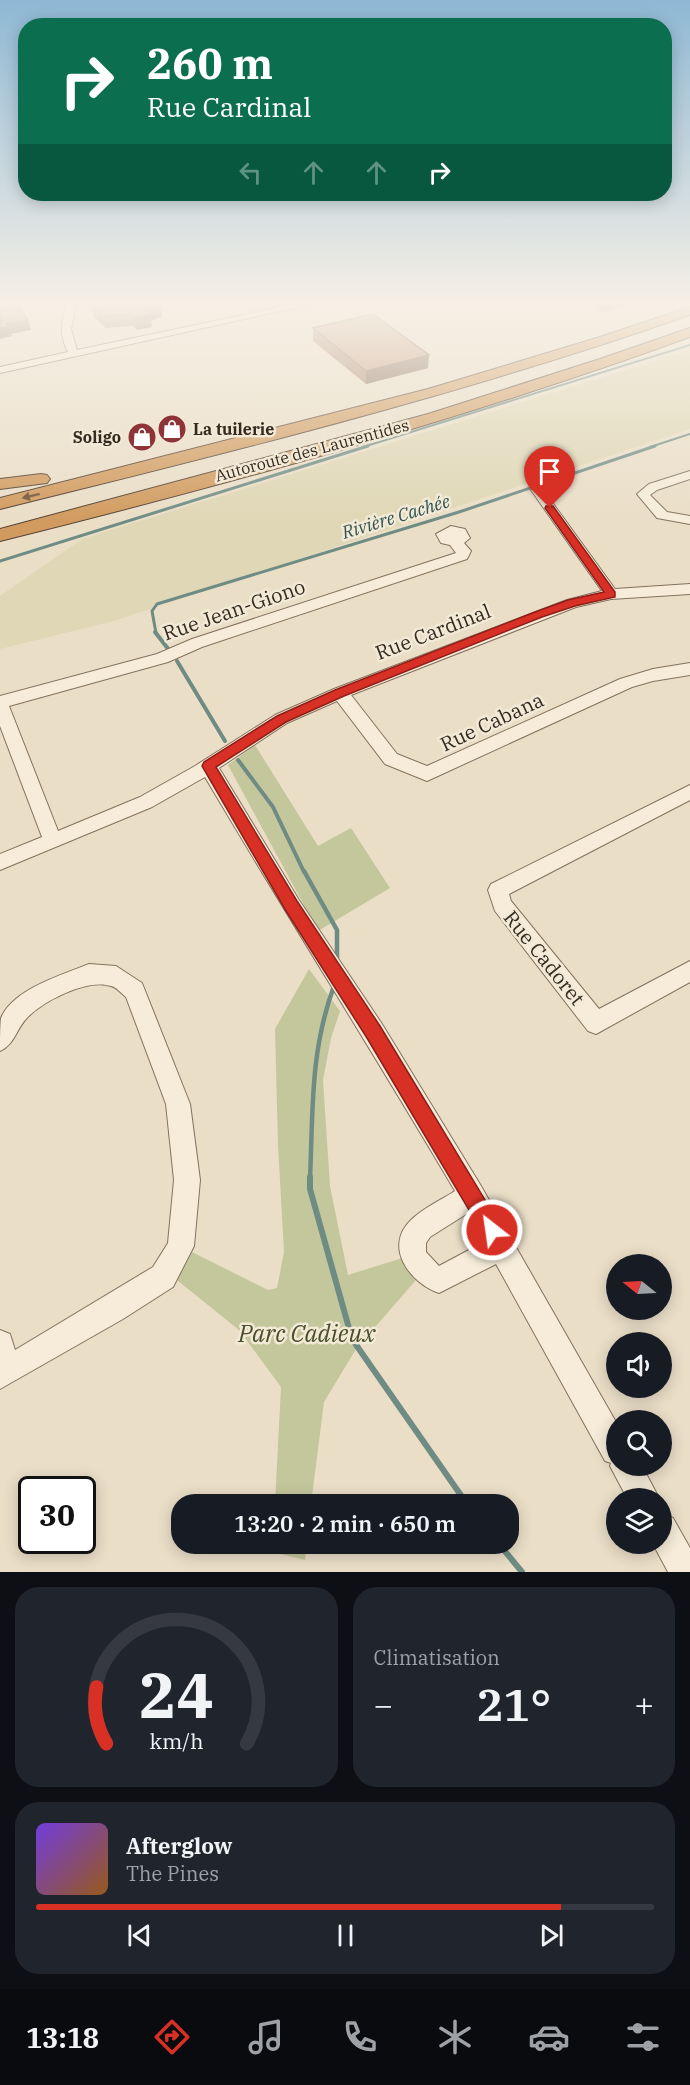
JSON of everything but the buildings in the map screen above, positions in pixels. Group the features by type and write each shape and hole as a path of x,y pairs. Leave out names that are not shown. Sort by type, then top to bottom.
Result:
{"highway":[{"name":"Autoroute des Laurentides","path":"0,504 490,375"},
{"name":"Autoroute des Laurentides","path":"0,535 471,406 567,375"},
{"path":"0,484 54,478 189,455"},
{"path":"0,548 80,523 202,480"}],"street":[{"path":"690,475 653,487 643,494 657,515 671,519 690,520"},
{"path":"537,490 611,594"},
{"name":"Rue Jean-Giono","path":"0,703 162,658 197,643 462,556 464,551 455,542"},
{"name":"Rue Cardinal","path":"0,862 146,802 208,766 281,719 340,693 572,603 611,594 690,589"},
{"name":"Rue Cabana","path":"340,693 391,759 427,774 626,683 653,675 690,669"},
{"path":"0,703 54,841"},
{"path":"208,766 292,906 374,1032 472,1195 606,1432"},
{"name":"Rue Cadoret","path":"690,792 498,891 502,905 596,1023 690,971"},
{"path":"0,1040 18,1011 49,990 89,974 116,976 134,990 177,1104 187,1179 181,1246 162,1277 113,1310 3,1374 0,1344"},
{"path":"472,1195 421,1228 415,1235 412,1243 414,1253 423,1271 431,1278 439,1280 501,1247"},
{"path":"672,1547 686,1572"}],"shaded area":[{"path":"608,375 690,375 690,429 114,621 0,649 0,596 82,539"}],"green space":[{"path":"255,745 318,846 351,828 390,888 318,931 228,765"},
{"name":"Parc Cadieux","path":"309,969 340,1011 331,1038 323,1080 330,1186 348,1275 409,1256 423,1272 356,1349 324,1402 312,1494 276,1494 281,1387 239,1330 177,1280 192,1252 268,1290 277,1288 284,1252 275,1029"},
{"path":"280,1554 306,1554 305,1560"}],"waterway":[{"path":"363,447 593,375"},
{"name":"Rivière Cachée","path":"650,447 690,434"},
{"path":"0,561 368,446"},
{"name":"Rivière Cachée","path":"156,633 152,611 157,604 459,512 655,446"},
{"name":"Rivière Cachée","path":"155,632 169,650"},
{"name":"Rivière Cachée","path":"177,661 225,741"},
{"name":"Rivière Cachée","path":"238,760 273,807 304,872"},
{"name":"Rivière Cachée","path":"304,871 337,930 337,961"},
{"name":"Rivière Cachée","path":"310,1179 314,1081 326,1010 334,986"},
{"name":"Rivière Cachée","path":"310,1179 310,1189 352,1339 460,1494"},
{"name":"Rivière Cachée","path":"507,1554 522,1572"}],"place":[{"name":"La tuilerie","path":"172,429"},
{"name":"Soligo","path":"142,437"}],"route":[{"path":"492,1230 374,1032 292,906 208,766 281,719 340,693 538,615 572,603 611,594 550,508"}]}
